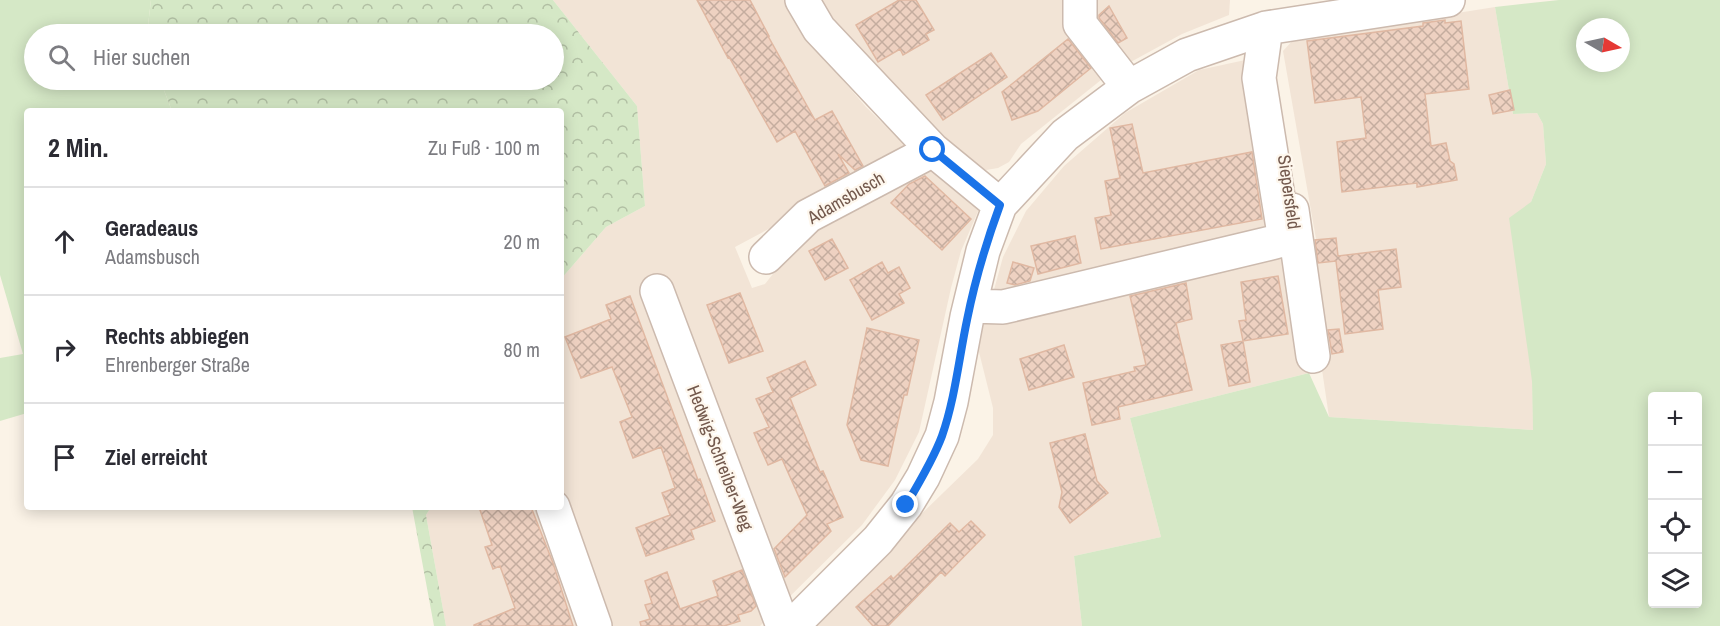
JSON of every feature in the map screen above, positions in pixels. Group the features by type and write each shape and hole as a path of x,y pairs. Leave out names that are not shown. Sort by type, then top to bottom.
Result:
{"street":[{"path":"802,0 819,29 933,150 1000,205"},
{"path":"1080,0 1080,24 1129,87"},
{"path":"792,626 878,540 906,505 923,477 942,436 983,251 1000,205 1065,135 1129,87 1263,14 1448,0"},
{"path":"970,306 1003,307 1275,242 1281,237 1283,228 1259,78 1263,14"},
{"name":"Siepersfeld","path":"1263,14 1313,356"},
{"name":"Adamsbusch","path":"766,257 808,216 933,150"},
{"name":"Hedwig-Schreiber-Weg","path":"657,291 783,626"},
{"path":"554,510 595,626"}],"shaded area":[{"path":"553,0 790,0 814,47 866,107 912,152 735,247 752,288 765,284 814,222 928,167 979,209 961,251 951,288 919,432 895,480 862,525 760,626 603,626 562,510 564,276 606,227 645,206 637,106"},
{"path":"809,0 1072,0 1106,76 1021,144 1009,162 998,168 986,170 962,157"},
{"path":"1088,0 1230,0 1229,15 1182,34 1127,64 1087,22"},
{"path":"1495,7 1513,114 1537,113 1543,124 1546,164 1531,202 1533,430 1329,417 1303,241 1316,239 1283,51 1294,39"},
{"path":"1250,59 1277,229 992,297 1003,257 1026,211 1064,166 1125,113 1199,70"},
{"path":"1291,246 1309,373 1130,418 1161,537 1074,556 1082,626 806,626 978,459 993,435 993,408 977,344 979,320"},
{"path":"429,510 541,510 582,626 446,626 426,515"}],"green space":[{"path":"0,0 151,0 148,24 24,24 24,90 164,90 171,108 24,108 24,414 0,421 0,358 23,354 0,275"},
{"path":"151,0 553,0 637,106 645,206 606,227 564,276 564,108 171,108 164,90 564,90 564,24 148,24"},
{"path":"1559,0 1720,0 1720,626 1082,626 1074,556 1161,537 1130,418 1309,373 1329,417 1533,430 1532,381 1509,218 1531,202 1546,164 1543,124 1537,113 1513,114 1495,7"},
{"path":"413,510 429,510 426,515 446,626 434,626"}],"building":[{"path":"697,0 750,0 815,120 832,111 863,166 855,170 838,154 849,173 825,186 795,131 777,142"},
{"path":"899,0 916,0 934,30 926,34 929,40 903,55 900,49 878,62 856,25"},
{"path":"1109,6 1127,38 1118,43 1099,18 1099,15"},
{"path":"1445,20 1445,23 1461,21 1469,89 1425,94 1431,146 1446,143 1457,180 1417,187 1417,183 1342,192 1337,142 1366,138 1361,97 1315,103 1307,41 1423,26 1423,23"},
{"path":"1068,39 1091,68 1038,111 1012,120 1002,92"},
{"path":"991,53 1007,77 943,120 926,95"},
{"path":"1510,90 1514,110 1493,114 1489,95"},
{"path":"1132,124 1143,173 1252,152 1262,219 1101,249 1095,218 1111,215 1105,181 1120,178 1110,128"},
{"path":"925,176 971,219 942,250 891,203 909,184"},
{"path":"1075,236 1081,263 1038,274 1031,246"},
{"path":"1336,238 1338,256 1396,249 1401,287 1378,290 1383,329 1345,334 1336,261 1318,263 1315,240"},
{"path":"832,239 848,268 825,280 809,251"},
{"path":"882,262 888,273 899,267 910,288 899,294 904,303 872,320 850,280"},
{"path":"1013,262 1034,268 1030,281 1015,285 1007,283"},
{"path":"1278,276 1288,334 1243,341 1239,321 1246,320 1241,282"},
{"path":"1186,283 1192,319 1176,323 1192,390 1118,407 1120,419 1092,425 1083,383 1135,371 1134,367 1146,365 1130,296"},
{"path":"740,293 763,351 729,363 707,305"},
{"path":"630,296 715,521 691,530 694,539 646,556 636,528 670,515 662,493 675,488 661,447 633,458 620,422 632,417 612,367 581,378 565,337 611,319 606,305"},
{"path":"867,328 919,340 888,466 861,460 847,425"},
{"path":"1339,329 1343,352 1332,354 1328,330"},
{"path":"1243,341 1250,382 1229,386 1221,345"},
{"path":"1064,345 1074,377 1029,390 1020,359"},
{"path":"805,361 816,385 790,398 820,472 823,471 843,517 827,524 831,531 785,577 774,549 807,515 782,459 768,465 759,445 754,433 769,427 756,399 773,392 767,378"},
{"path":"1085,434 1097,481 1108,493 1070,523 1059,507 1062,492 1050,443"},
{"path":"480,510 532,510 553,563 573,626 474,626 515,608 500,566 493,569 485,547 492,545"},
{"path":"971,521 985,535 945,576 941,572 888,626 873,626 856,607 891,576 893,579 950,523 959,532"},
{"path":"742,570 756,606 751,611 738,615 740,621 724,626 641,626 640,622 650,619 645,605 652,603 645,581 667,572 680,609 718,596 713,581"}],"route":[{"path":"906,505 923,477 942,436 983,251 1000,205 933,150"}]}
